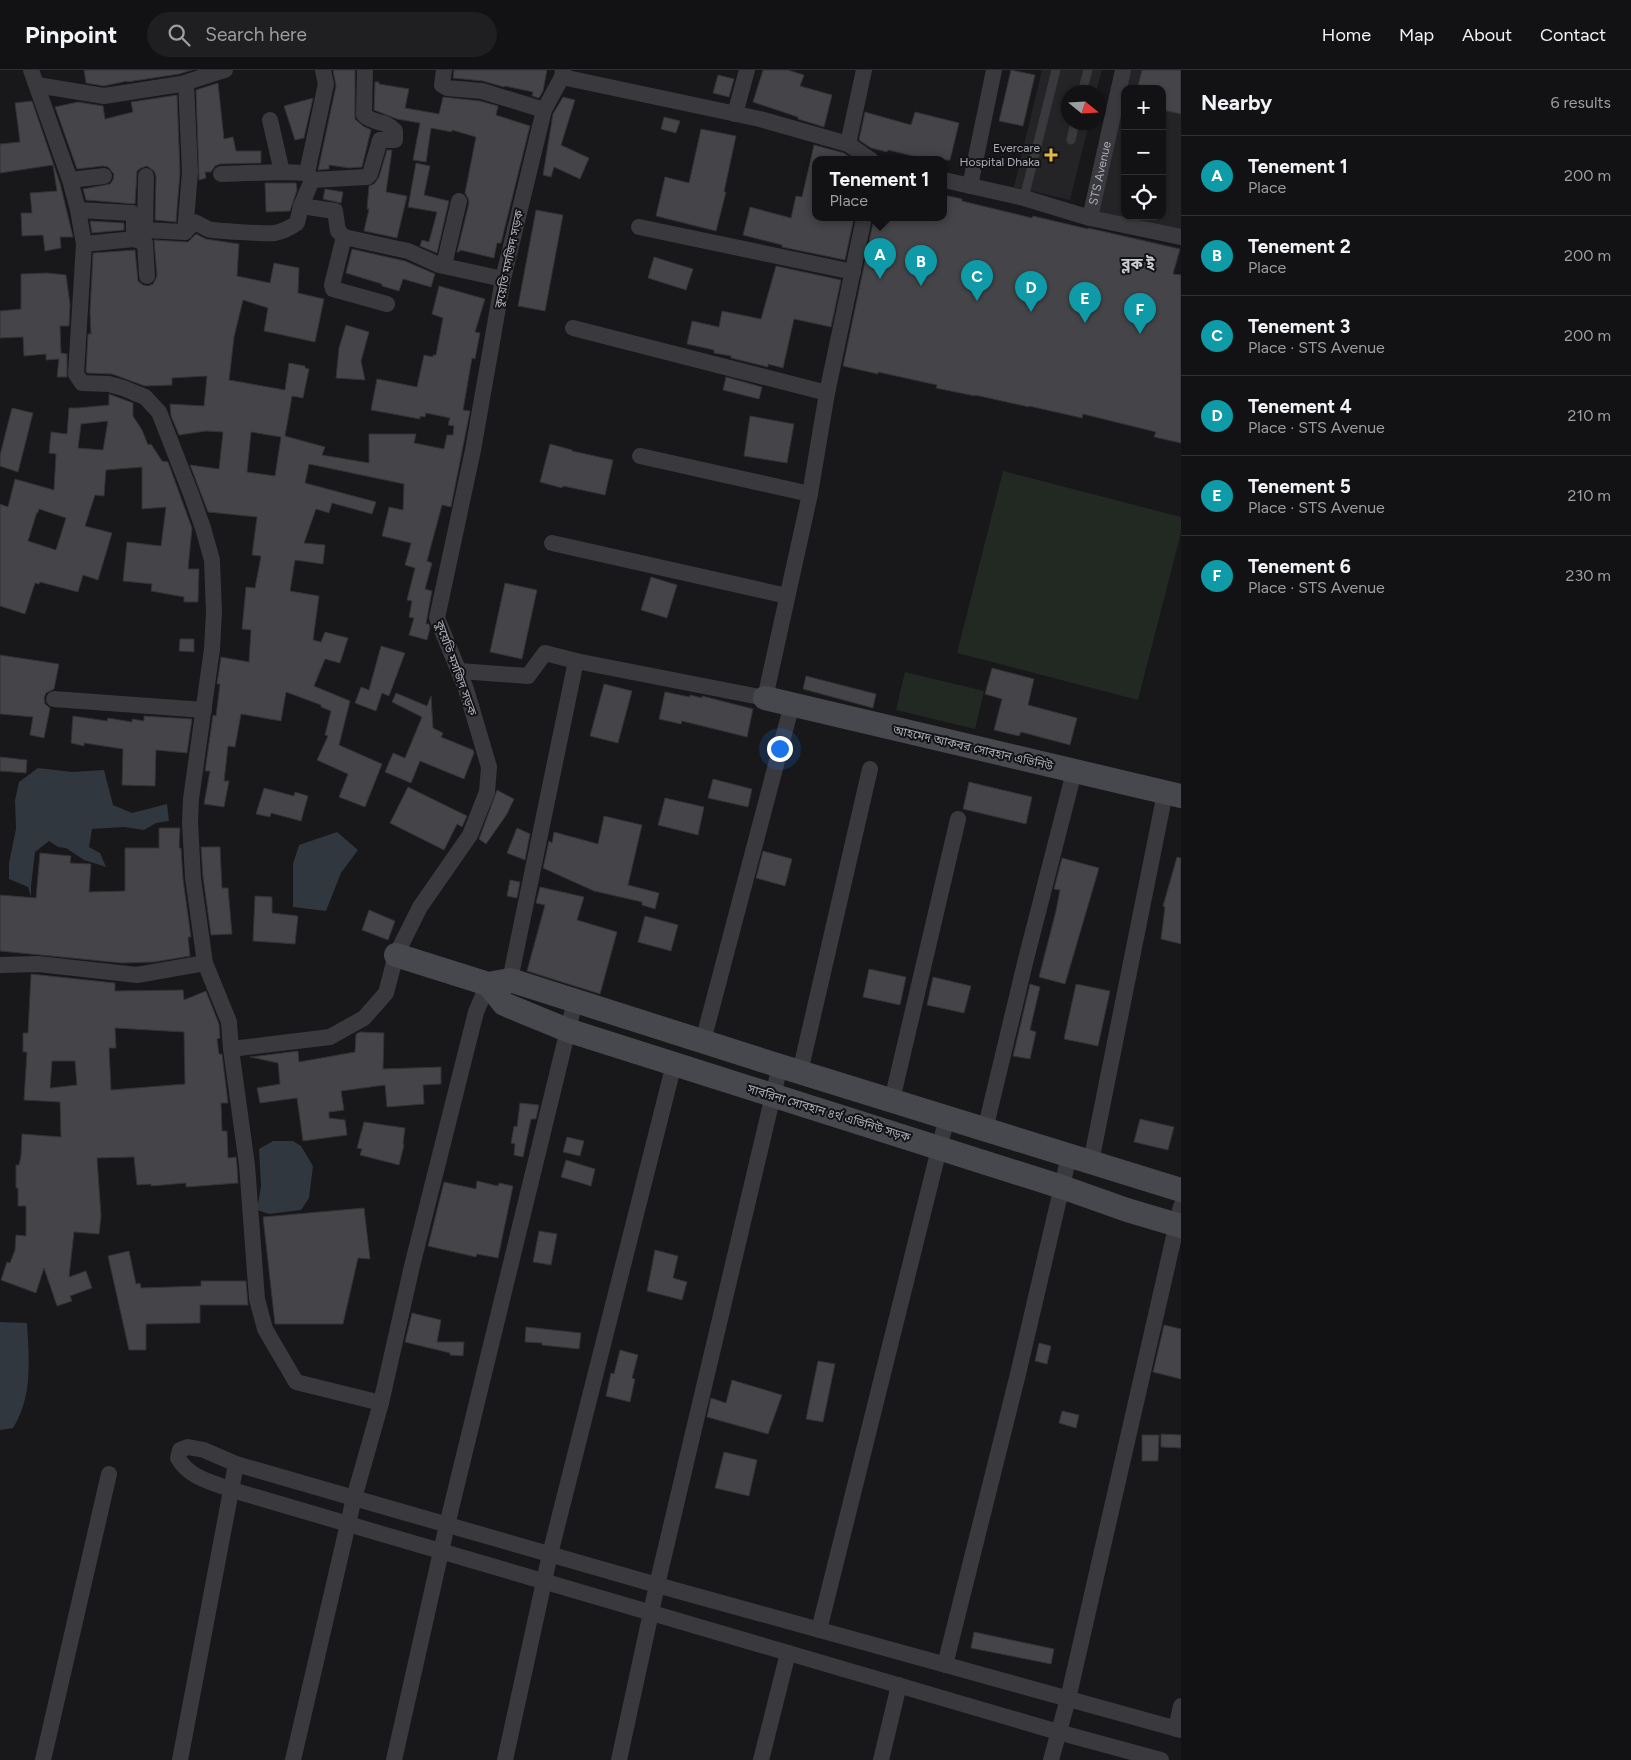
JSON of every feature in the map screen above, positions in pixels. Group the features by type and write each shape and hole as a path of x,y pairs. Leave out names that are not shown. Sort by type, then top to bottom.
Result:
{"street":[{"path":"84,244 185,232 194,222 202,224 208,230 263,234 288,230 296,223 309,177 326,84 323,70"},
{"path":"221,174 282,172 309,177 367,177 370,174 380,140 395,140 395,131 387,123 371,121 364,114 365,70"},
{"path":"444,70 442,85 447,88 482,91 544,110"},
{"path":"735,114 747,70"},
{"path":"848,144 864,70"},
{"path":"970,186 994,70"},
{"name":"STS Avenue","path":"1090,218 1123,70"},
{"path":"34,78 104,96 186,83 223,71"},
{"path":"562,74 760,119 848,144 865,156"},
{"name":"কুয়েতি মসজিদ সড়ক","path":"231,1049 330,1037 364,1018 386,994 396,955 420,907 470,835 487,792 489,767 460,671 444,638 437,618 473,450 504,279 544,110 562,74"},
{"path":"34,78 70,180 84,244 76,374 82,383 109,384 146,397 159,412 194,503 212,560 214,612 212,649 191,799 190,822 193,878 205,963 229,1022 247,1165 257,1299 265,1328 296,1382 380,1403"},
{"path":"185,232 190,172 186,83"},
{"path":"270,120 282,172"},
{"path":"70,180 104,176"},
{"path":"146,176 142,237 147,276"},
{"path":"947,181 1024,198 1090,218 1181,236"},
{"path":"444,265 459,201"},
{"path":"301,206 335,211 338,231 344,237 408,251 438,265 504,279"},
{"path":"78,210 132,213 142,237"},
{"path":"460,671 528,676 545,653 576,661 765,698 810,494 827,392 863,221"},
{"path":"639,227 853,272"},
{"path":"344,237 332,285 333,289 387,304"},
{"path":"573,328 827,392"},
{"path":"640,456 810,494"},
{"path":"552,543 787,596"},
{"path":"293,1760 354,1498 380,1403 412,1266 476,1012 499,982 576,661"},
{"name":"আহমেদ আকবর সোবহান এভিনিউ","path":"765,698 1173,794"},
{"path":"54,700 204,710"},
{"path":"703,1041 792,704"},
{"path":"619,1760 658,1585 773,1096 790,1069 870,769"},
{"path":"985,1130 1074,772"},
{"path":"945,1665 1018,1374 1062,1187 1080,1159 1173,794"},
{"path":"892,1100 958,819"},
{"path":"396,955 575,1001 1181,1190"},
{"path":"0,965 38,964 137,975 205,963"},
{"name":"সাবরিনা সোবহান ৪র্থ এভিনিউ সড়ক","path":"499,982 504,1004 567,1030 1062,1187 1128,1210 1180,1219"},
{"path":"394,1760 447,1524 575,1001"},
{"path":"506,1760 550,1554 674,1064"},
{"path":"819,1630 947,1117"},
{"path":"1051,1760 1068,1699 1180,1219"},
{"path":"1161,1760 1058,1732 232,1490 196,1476 183,1467 178,1458 180,1450 188,1446 204,1450 236,1464 354,1498 1178,1730 1181,1706"},
{"path":"180,1760 236,1464"},
{"path":"43,1760 109,1474"},
{"path":"761,1760 788,1653"},
{"path":"880,1760 899,1685"}],"lane":[{"path":"1024,198 1056,70"},
{"path":"1084,85 1088,70"},
{"path":"1071,140 1073,130"}],"shaded area":[{"name":"Evercare Hospital Dhaka","path":"1042,70 1102,70 1098,85 1061,85 1061,130 1087,130 1070,200 1014,187"},
{"path":"1125,70 1181,70 1181,238 1090,218 1121,87 1121,220 1166,220 1166,85 1121,85"},
{"path":"1003,471 1181,517 1181,533 1138,700 957,653"},
{"path":"905,672 984,691 975,729 896,710"},
{"path":"38,768 72,772 104,770 113,805 132,813 167,804 169,821 156,823 144,830 124,827 92,829 89,847 100,853 106,867 84,860 66,848 58,847 49,841 35,852 31,897 28,887 9,879 9,863 16,829 15,800 19,782"},
{"path":"337,832 358,850 341,873 326,911 293,907 293,864 299,845"},
{"path":"273,1141 293,1141 301,1146 313,1166 309,1198 301,1210 269,1214 257,1210 261,1186 259,1149"},
{"path":"0,1322 27,1323 29,1363 27,1390 19,1416 13,1428 0,1430"}],"building":[{"path":"84,70 192,70 179,74 104,86 86,83"},
{"path":"333,70 355,70 355,119 371,130 362,167 349,168 329,165 329,169 318,170 336,86"},
{"path":"454,70 547,70 543,91 539,98 532,96 533,92 483,81 453,78"},
{"path":"763,70 788,70 804,75 800,86 832,95 824,127 753,102"},
{"path":"1011,70 1035,75 1023,126 999,121"},
{"path":"1142,70 1181,70 1181,114 1166,111 1166,85 1138,85"},
{"path":"718,75 734,79 729,97 713,93"},
{"path":"375,82 409,89 405,108 439,114 443,97 480,101 498,106 496,115 530,126 501,243 497,243 494,258 460,250 457,252 469,203 465,193 476,137 452,130 452,132 431,128 426,162 413,160 420,123 397,119 374,110"},
{"path":"218,83 224,139 233,137 236,151 261,151 261,163 220,164 215,166 211,172 205,172 206,178 199,180 196,90"},
{"path":"177,95 180,172 176,222 155,220 156,176 154,171 147,166 137,171 135,204 86,200 83,189 110,184 114,174 108,167 103,166 77,169 55,107 78,102 103,106 105,119 133,112 131,102"},
{"path":"563,97 575,100 561,145 589,158 580,179 554,167 551,177 543,175 553,114"},
{"path":"313,98 304,138 295,140 284,106"},
{"path":"32,101 60,183 73,237 60,237 61,248 45,251 43,235 22,236 21,213 32,213 30,193 57,191 53,165 0,173 0,144 20,142 15,103"},
{"path":"865,112 911,125 915,112 959,123 950,160 947,160 947,156 913,156 888,150 887,152 871,148 859,140"},
{"path":"664,117 680,121 676,133 661,129"},
{"path":"701,129 736,136 724,192 726,192 716,231 656,216 665,177 689,183"},
{"path":"814,145 844,153 848,156 812,156 812,221 853,221 845,260 782,247 782,245 743,235 750,207 791,218 796,196 802,197"},
{"path":"387,150 392,150 386,192 407,196 397,238 364,231 369,209 367,209 369,186 374,184 379,177"},
{"path":"416,163 430,166 424,195 449,201 437,253 420,246 422,240 429,242 437,212 408,207"},
{"path":"265,183 296,183 297,190 290,211 266,212"},
{"path":"325,189 343,192 341,203 323,199"},
{"path":"947,196 1032,218 1033,216 1180,249 1173,274 1181,275 1181,443 1154,437 1156,432 1083,414 1082,418 936,388 937,385 843,366 873,221 947,221"},
{"path":"536,210 563,215 545,311 518,306"},
{"path":"90,221 124,223 124,230 92,233"},
{"path":"196,234 206,239 239,244 237,276 270,283 274,263 299,268 298,293 324,299 315,342 264,331 268,308 243,300 234,337 229,380 285,390 289,363 305,366 305,368 309,369 303,398 292,396 285,436 325,447 322,455 369,463 369,434 416,434 414,443 444,449 447,435 453,435 454,426 448,425 450,418 426,413 425,417 420,416 420,419 371,410 377,379 417,387 424,355 433,357 433,355 436,355 443,318 432,314 439,286 485,299 475,332 480,333 475,359 472,358 463,410 470,411 451,507 442,505 427,561 432,563 425,589 432,591 426,624 429,624 430,628 427,640 409,635 414,618 409,617 412,601 407,600 415,568 405,565 411,543 382,536 389,507 403,510 404,484 309,464 305,483 376,502 372,514 332,503 329,513 316,509 304,543 325,545 323,564 295,560 290,591 319,596 313,640 321,642 325,632 348,638 340,663 325,659 314,686 350,701 339,745 382,764 365,807 339,797 348,774 317,760 328,736 325,735 331,711 321,707 321,705 286,692 281,721 241,714 235,747 228,746 224,781 229,781 224,807 204,804 210,771 205,771 213,715 216,716 220,684 217,684 221,657 249,662 251,630 242,629 246,587 255,588 261,556 252,555 257,517 208,512 190,465 219,469 223,432 206,431 179,435 171,416 170,404 204,406 207,376 172,378 172,385 145,386 112,374 87,373 86,371 88,334 91,334 90,312 93,253 135,250 138,281 148,286 153,284 157,276 154,240 188,242","holes":["251,432 281,437 275,476 247,472"]},
{"path":"352,249 405,261 435,274 431,287 403,279 399,291 346,273"},
{"path":"654,257 693,269 686,290 648,278"},
{"path":"776,266 841,280 831,327 794,319 783,368 768,364 768,367 731,358 731,356 714,353 714,350 687,344 692,321 719,327 722,311 761,319"},
{"path":"47,273 66,275 70,304 69,326 60,326 61,353 67,354 67,377 57,377 59,359 46,360 46,354 24,356 23,337 0,338 0,311 21,309 21,274"},
{"path":"346,325 369,332 361,361 365,380 336,378 339,348"},
{"path":"726,377 762,387 759,399 723,390"},
{"path":"109,394 133,403 133,416 142,430 148,445 151,444 162,461 168,462 192,528 188,569 199,569 198,602 184,602 184,597 151,591 152,584 123,581 127,542 161,546 166,507 142,509 142,467 106,470 104,496 95,495 85,526 112,533 98,580 83,575 78,592 40,582 39,584 35,583 25,614 0,606 0,504 8,507 15,479 54,490 56,454 49,453 51,432 67,434 69,408 109,405","holes":["108,421 103,450 78,448 81,424","39,509 66,518 56,550 28,541"]},
{"path":"12,408 33,413 18,472 0,466 0,455"},
{"path":"750,416 794,424 787,463 744,456"},
{"path":"550,444 613,460 605,495 563,486 562,488 540,482"},
{"path":"651,577 677,585 667,618 641,610"},
{"path":"505,583 537,590 522,659 490,652"},
{"path":"180,639 194,639 194,652 179,651"},
{"path":"381,646 405,653 389,696 382,693 376,711 355,703 361,687 369,690"},
{"path":"0,655 59,664 54,689 46,693 44,698 45,704 50,708 44,738 30,735 33,717 0,714"},
{"path":"992,668 1034,679 1028,705 1077,718 1070,745 1021,732 1019,736 994,730 1002,699 985,694"},
{"path":"806,676 876,694 873,708 803,689"},
{"path":"604,684 632,691 618,743 590,736"},
{"path":"665,692 690,697 690,695 702,698 702,696 753,709 747,737 682,721 681,724 659,719"},
{"path":"396,693 427,706 431,696 433,728 443,733 441,737 473,750 474,753 464,779 420,761 411,783 385,772 393,753 405,758 422,717 392,702"},
{"path":"73,716 107,721 108,718 132,722 132,719 144,721 144,716 192,719 187,753 156,750 155,786 122,785 123,749 71,743"},
{"path":"0,757 27,760 26,773 0,771"},
{"path":"713,779 752,789 748,807 708,798"},
{"path":"969,782 1032,797 1026,824 963,809"},
{"path":"408,787 467,816 462,827 457,824 444,850 390,823"},
{"path":"264,788 294,796 295,792 308,796 301,821 271,813 270,817 256,814"},
{"path":"497,790 514,799 507,814 486,844 479,839"},
{"path":"665,798 704,807 698,835 658,825"},
{"path":"604,816 642,825 628,885 659,893 655,909 642,905 642,902 594,891 543,868 549,841 552,843 554,832 598,844"},
{"path":"159,828 180,828 179,848 181,848 191,937 188,937 190,956 154,962 122,963 0,951 0,895 36,898 40,853 71,856 70,863 91,864 89,892 125,891 125,848 159,848"},
{"path":"517,828 530,834 525,860 507,853"},
{"path":"201,847 220,847 222,888 228,888 232,934 211,935"},
{"path":"763,851 792,859 785,886 756,878"},
{"path":"1177,857 1181,858 1181,944 1161,939 1165,907 1163,906"},
{"path":"1062,858 1099,868 1065,984 1039,977 1056,911 1060,890 1054,889"},
{"path":"510,880 520,882 517,898 507,896"},
{"path":"540,887 584,897 577,920 617,932 600,994 527,971 545,905 536,903"},
{"path":"255,896 272,897 272,913 298,916 295,944 253,941"},
{"path":"369,910 395,921 388,940 362,930"},
{"path":"645,916 678,925 671,951 638,942"},
{"path":"869,969 906,977 900,1005 863,997"},
{"path":"31,974 115,983 115,991 183,990 184,1000 206,991 219,1024 220,1038 217,1039 219,1054 222,1054 228,1103 221,1103 222,1131 227,1131 228,1158 236,1157 237,1166 238,1183 186,1187 186,1183 151,1186 151,1184 137,1185 134,1157 97,1158 101,1216 99,1234 74,1232 69,1277 86,1271 92,1288 70,1296 72,1301 57,1306 44,1268 36,1293 1,1280 7,1262 10,1263 15,1250 16,1235 26,1236 26,1206 18,1206 18,1188 16,1188 16,1165 19,1165 21,1156 22,1134 61,1137 60,1102 24,1100 27,1052 23,1052 23,1033 28,1033","holes":["115,1028 184,1032 185,1084 111,1090 109,1048 116,1048","52,1061 75,1061 77,1085 50,1088"]},
{"path":"933,977 971,986 964,1013 927,1005"},
{"path":"1030,984 1040,987 1030,1030 1036,1032 1030,1059 1013,1056"},
{"path":"1076,984 1110,991 1098,1046 1064,1039"},
{"path":"360,1032 384,1033 383,1069 441,1067 441,1084 423,1085 424,1104 387,1107 385,1085 341,1091 344,1110 329,1112 329,1118 345,1120 347,1135 303,1141 297,1098 260,1103 257,1088 280,1084 278,1063 250,1057 298,1051 299,1062 355,1052 356,1034"},
{"path":"520,1103 539,1105 536,1119 531,1119 523,1157 514,1155 515,1144 511,1143 514,1126 517,1127"},
{"path":"1140,1119 1174,1127 1168,1150 1134,1142"},
{"path":"364,1122 405,1128 404,1145 399,1165 360,1155 362,1149 357,1148"},
{"path":"567,1137 584,1141 580,1156 563,1152"},
{"path":"566,1160 595,1169 591,1186 561,1177"},
{"path":"477,1181 498,1186 499,1183 513,1186 498,1258 477,1254 476,1257 428,1246 444,1182 476,1189"},
{"path":"364,1208 370,1259 358,1258 343,1324 275,1324 263,1217"},
{"path":"539,1231 557,1234 551,1265 533,1262"},
{"path":"655,1250 678,1256 673,1278 687,1282 682,1300 647,1291"},
{"path":"129,1251 136,1284 140,1283 141,1288 201,1286 201,1281 246,1281 248,1305 200,1305 200,1323 146,1324 146,1350 129,1350 108,1256"},
{"path":"412,1313 441,1320 437,1342 464,1342 463,1356 450,1355 450,1353 405,1342"},
{"path":"1164,1325 1181,1329 1181,1379 1153,1372"},
{"path":"526,1327 581,1333 579,1349 525,1342"},
{"path":"1039,1343 1051,1346 1047,1364 1035,1361"},
{"path":"620,1350 638,1355 632,1378 635,1379 630,1402 606,1396 611,1373 614,1374"},
{"path":"818,1361 835,1364 823,1422 806,1419"},
{"path":"732,1380 782,1395 768,1434 707,1417 711,1398 726,1403"},
{"path":"1062,1411 1079,1415 1076,1428 1059,1423"},
{"path":"1161,1434 1181,1435 1181,1448 1161,1447"},
{"path":"1142,1435 1159,1435 1158,1461 1142,1461"},
{"path":"724,1452 757,1460 749,1496 715,1488"},
{"path":"974,1632 1054,1649 1051,1664 971,1648"}],"place":[{"name":"Evercare Hospital Dhaka","path":"1051,155"},
{"name":"Tenement 1","path":"880,279"},
{"name":"Tenement 2","path":"921,286"},
{"name":"Tenement 3","path":"977,301"},
{"name":"Tenement 4","path":"1031,312"},
{"name":"Tenement 5","path":"1085,323"},
{"name":"Tenement 6","path":"1140,334"}],"district":[{"name":"ব্লক ই","path":"1138,264"}]}
